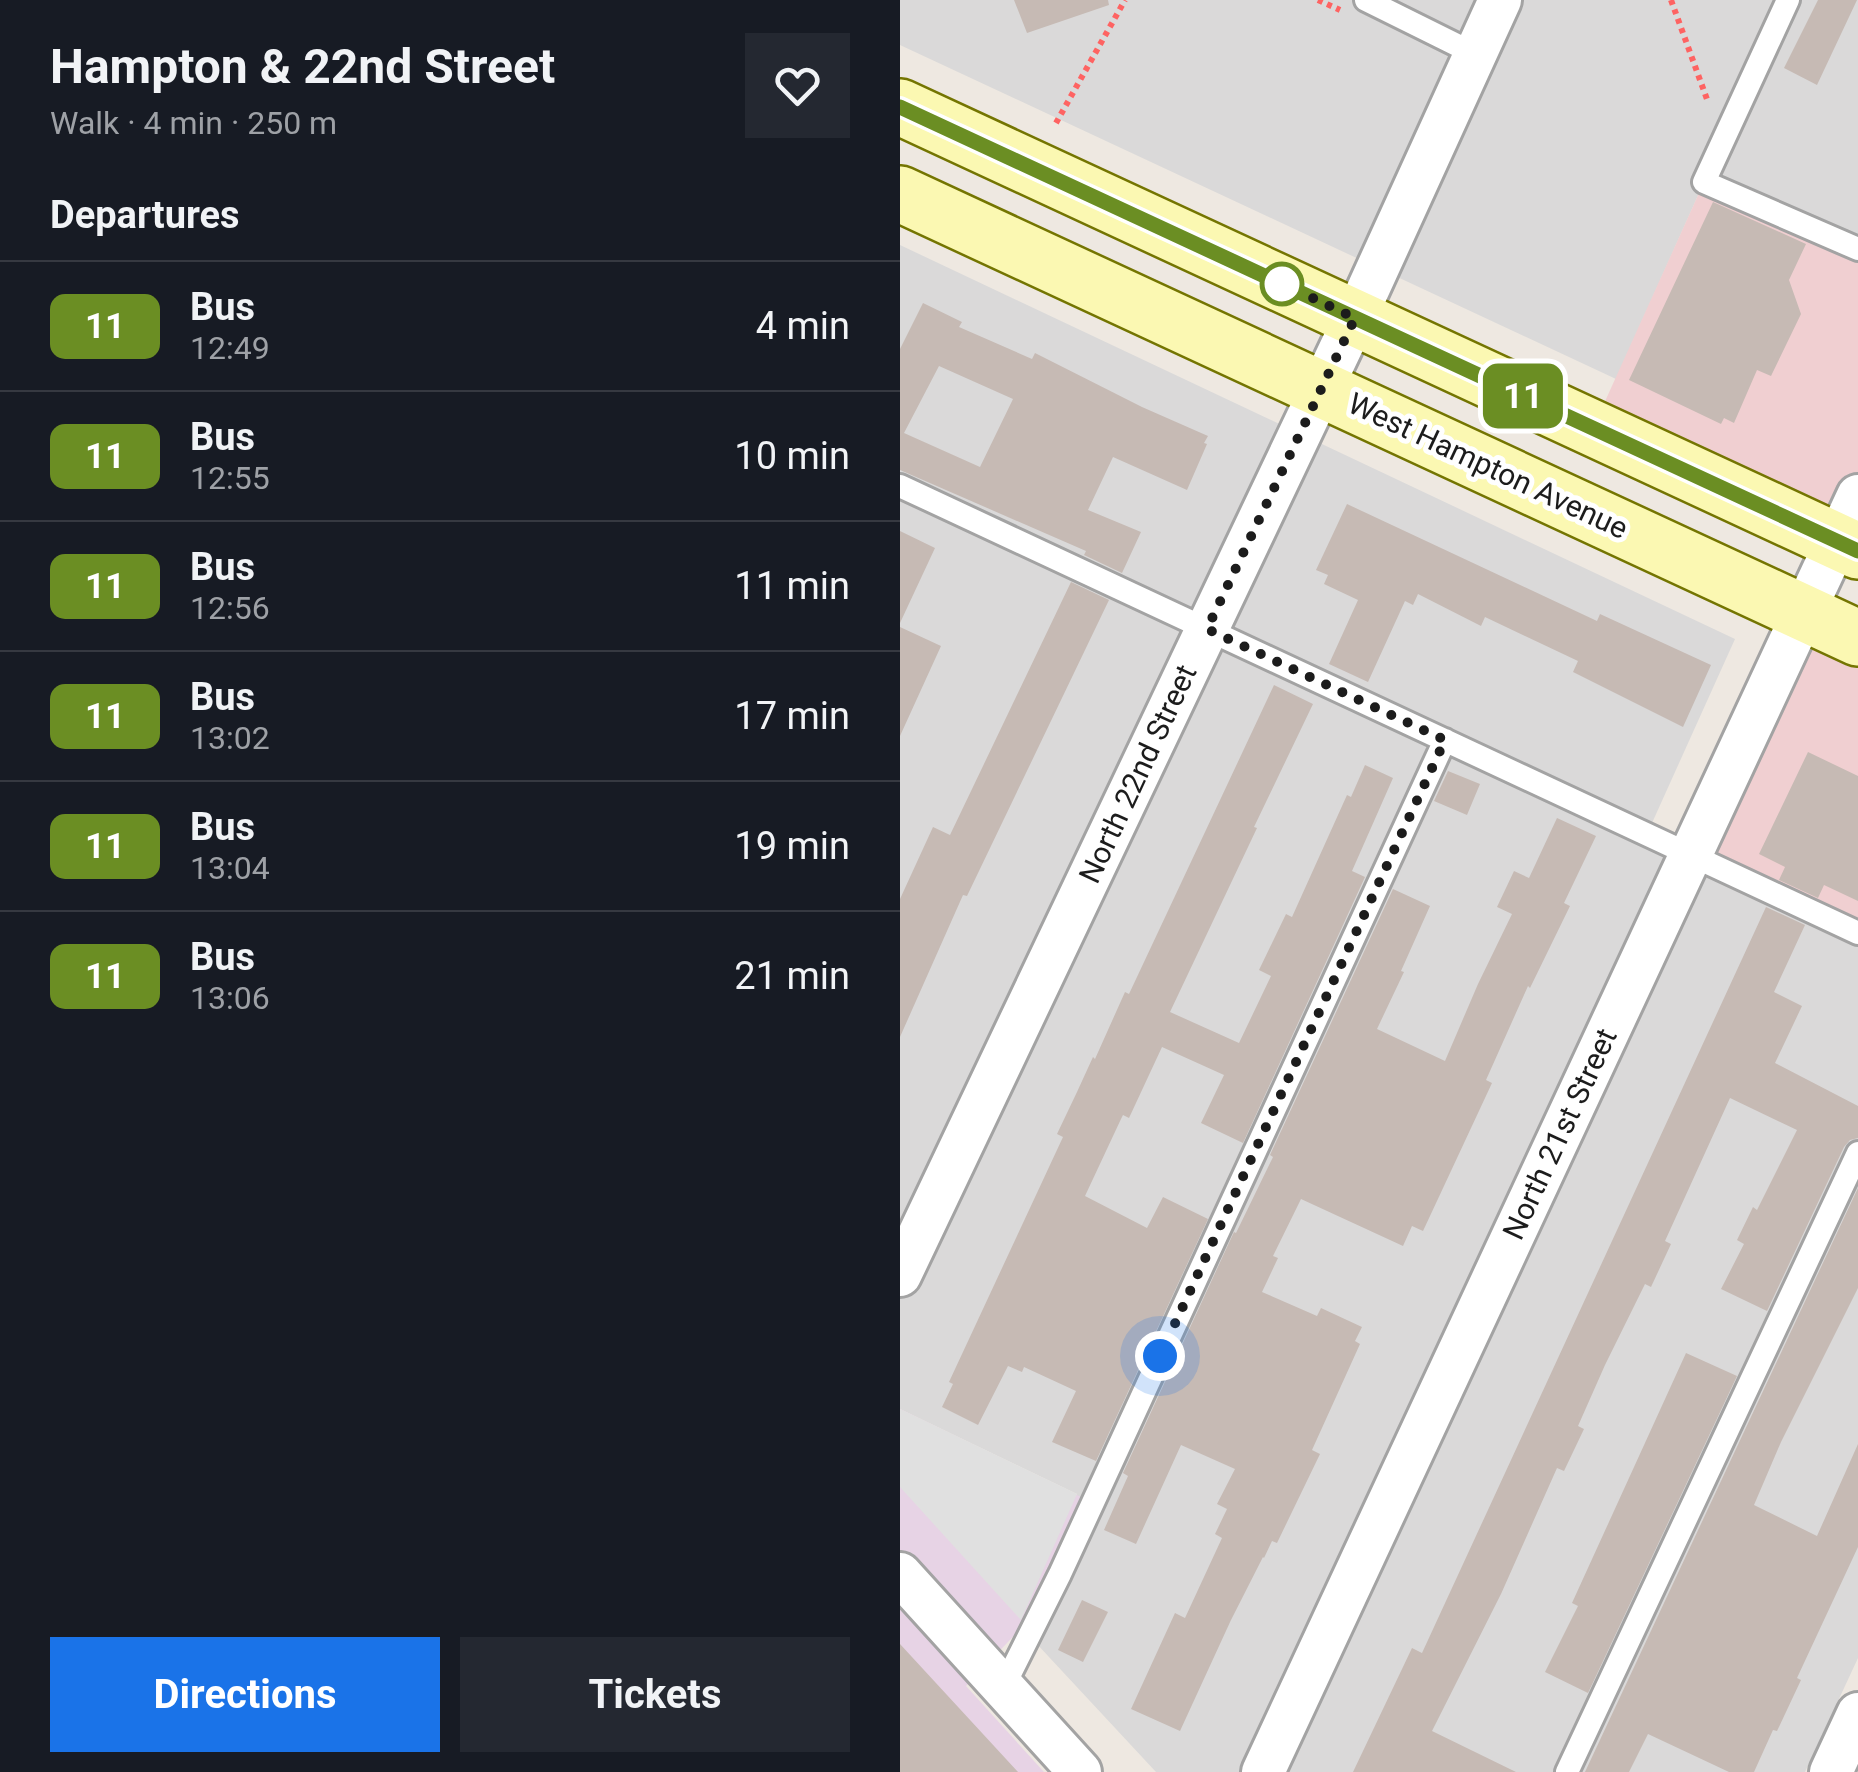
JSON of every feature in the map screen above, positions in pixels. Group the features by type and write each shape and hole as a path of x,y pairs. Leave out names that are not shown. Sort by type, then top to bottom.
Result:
{"main road":[{"path":"900,107 1355,318 1851,529"},
{"name":"West Hampton Avenue","path":"900,194 1858,638"}],"street":[{"name":"North 22nd Street","path":"900,1276 1322,389 1500,0"},
{"name":"North 21st Street","path":"1263,1772 1804,612 1851,529"},
{"path":"900,1574 1080,1772"},
{"path":"1831,1772 1858,1714"}],"lane":[{"path":"1366,0 1475,54"},
{"path":"1788,0 1704,182 1858,249"},
{"path":"900,486 1858,934"},
{"path":"1003,1688 1060,1574 1445,740"},
{"path":"1567,1772 1858,1153"}],"path":[{"path":"1056,123 1125,0"},
{"path":"1671,0 1711,113 1731,125"}],"shaded area":[{"path":"900,0 1858,0 1858,249 1704,182 1616,379 900,45"},
{"path":"1704,182 1858,249 1858,551 1593,428"},
{"path":"900,245 1735,639 1652,823 1690,856 1858,933 1858,1658 1805,1772 1156,1772 1022,1628 1077,1494 900,1409"},
{"path":"1804,613 1858,638 1858,933 1690,856"},
{"path":"900,1409 1083,1498 1027,1622 966,1686 1044,1772 900,1772"},
{"path":"900,1409 1077,1494 1021,1620 900,1487"}],"building":[{"path":"1014,0 1108,0 1109,5 1027,33"},
{"path":"1818,0 1857,0 1817,85 1784,68"},
{"path":"1713,202 1806,244 1789,280 1801,314 1771,376 1757,370 1734,423 1724,418 1721,424 1629,380"},
{"path":"923,303 962,322 959,327 1032,359 1035,353 1208,436 1204,443 1207,444 1187,490 1113,457 1088,510 1141,532 1122,573 1084,555 1086,551 900,470 900,349","holes":["939,366 1013,399 980,467 904,433"]},
{"path":"1347,504 1597,621 1600,614 1711,665 1683,727 1573,672 1578,661 1485,617 1481,626 1418,594 1413,605 1405,601 1368,682 1329,664 1358,600 1324,584 1328,575 1316,570"},
{"path":"900,531 935,548 900,623"},
{"path":"1071,582 1109,600 967,896 963,895 900,1037 900,899 933,827 950,835"},
{"path":"900,627 941,646 900,736"},
{"path":"1274,685 1313,704 1170,1012 1239,1043 1271,976 1259,970 1286,914 1292,917 1347,795 1351,797 1365,765 1393,778 1352,871 1365,877 1243,1143 1201,1123 1224,1075 1162,1047 1129,1118 1123,1115 1085,1196 1147,1228 1163,1197 1208,1219 1096,1461 1052,1442 1076,1391 1024,1367 1022,1372 1008,1366 978,1425 942,1407 953,1384 949,1382 1063,1137 1057,1134 1125,992 1129,994"},
{"path":"1808,752 1858,776 1858,901 1824,885 1818,898 1779,880 1785,867 1759,854"},
{"path":"1448,771 1480,784 1467,815 1434,801"},
{"path":"1557,818 1596,836 1564,903 1570,906 1528,986 1486,1080 1492,1083 1423,1231 1412,1226 1403,1246 1301,1199 1273,1256 1278,1258 1262,1292 1317,1316 1321,1308 1362,1327 1355,1341 1360,1344 1312,1450 1320,1454 1277,1543 1272,1541 1231,1620 1180,1731 1131,1709 1175,1613 1185,1618 1222,1538 1215,1534 1227,1509 1217,1504 1235,1469 1181,1445 1136,1544 1104,1530 1128,1476 1123,1473 1234,1232 1273,1157 1270,1155 1393,889 1430,906 1377,1029 1445,1061 1512,914 1497,907 1514,871 1529,878"},
{"path":"1766,907 1805,925 1774,992 1802,1006 1775,1063 1858,1106 1858,1138 1844,1147 1767,1311 1721,1289 1744,1244 1737,1240 1753,1207 1757,1210 1797,1130 1730,1098 1665,1241 1671,1244 1651,1287 1645,1284 1605,1365 1578,1426 1584,1429 1564,1471 1557,1468 1501,1594 1432,1731 1516,1772 1353,1772 1412,1648 1422,1653"},
{"path":"1858,1188 1858,1288 1754,1505 1817,1536 1858,1444 1858,1547 1797,1678 1801,1680 1754,1772 1729,1772 1648,1734 1629,1772 1585,1772"},
{"path":"1686,1353 1737,1376 1588,1693 1545,1672 1578,1606 1572,1603"},
{"path":"1082,1600 1108,1612 1083,1662 1058,1650"},
{"path":"900,1644 1018,1772 900,1772"}],"bus line":[{"name":"11","path":"900,107 1858,551"}],"route":[{"path":"1160,1356 1445,740 1207,629 1355,318 1272,279 1282,284"}]}
